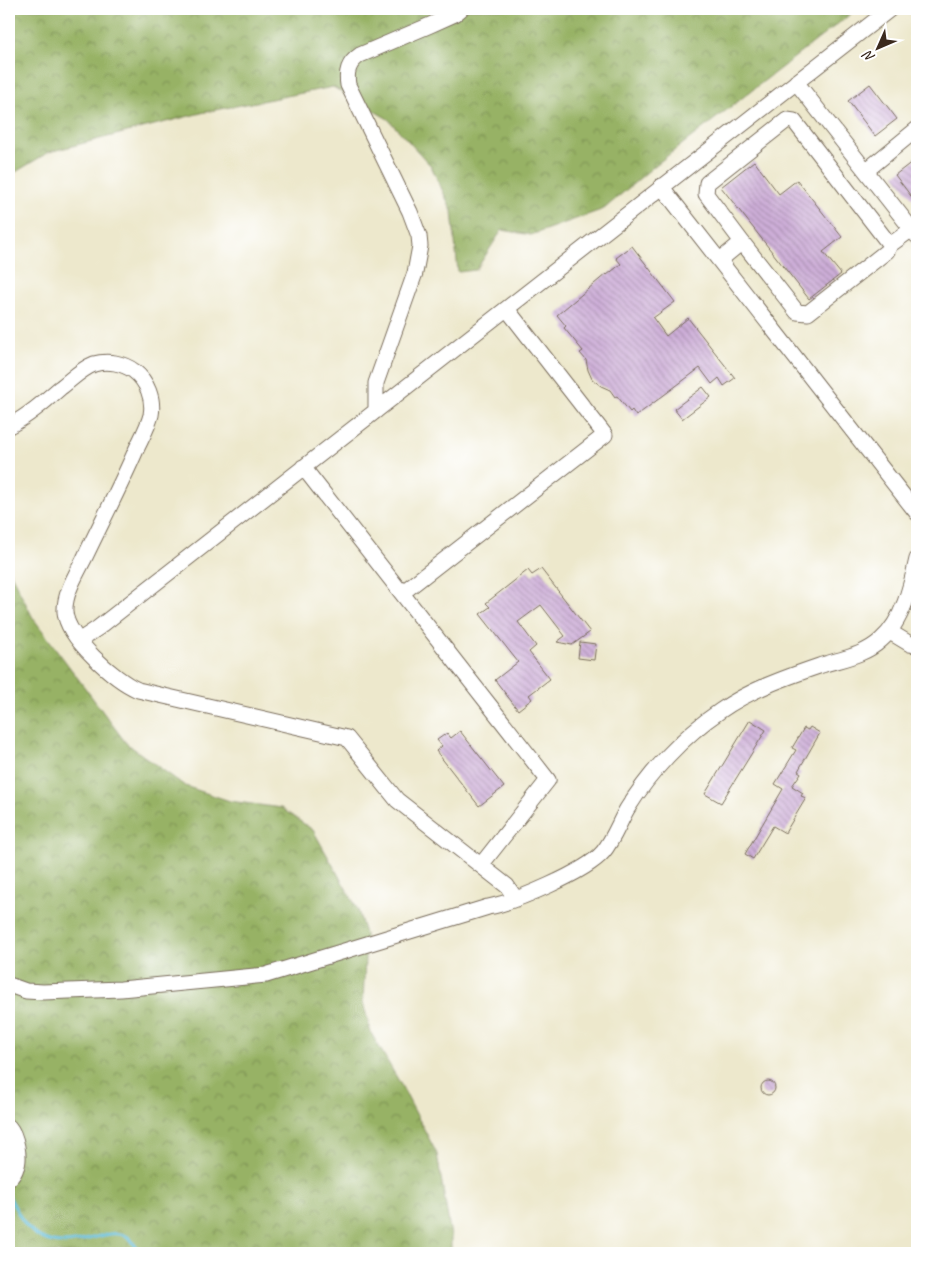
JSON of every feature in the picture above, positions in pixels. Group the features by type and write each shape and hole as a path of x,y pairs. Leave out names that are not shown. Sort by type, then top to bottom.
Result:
{"street":[{"path":"376,411 376,383 415,273 420,246 410,212 348,85 347,72 352,62 360,55 455,14 461,9"},
{"path":"80,640 98,628 890,9"},
{"path":"796,82 915,232 890,245 888,251 808,313 797,312 706,194 707,183 788,120 794,121 890,245"},
{"path":"866,170 917,129"},
{"path":"662,186 917,513"},
{"path":"720,260 742,242"},
{"path":"402,593 605,436 507,309"},
{"path":"9,426 30,412 80,372 95,364 113,363 130,369 142,379 149,392 150,417 68,596 65,612 67,619 80,640 110,673 120,681 138,690 347,738 397,800 507,886 516,899"},
{"path":"303,467 548,780 481,865"},
{"path":"9,984 26,991 43,992 121,989 266,975 516,899 582,869 603,852 627,810 649,778 690,735 720,711 772,682 863,652 876,645 890,632 911,589 917,559"},
{"path":"890,632 910,644 917,645"},
{"path":"9,1127 14,1136 18,1162 9,1179"}],"green space":[{"path":"9,9 857,9 653,167 604,209 531,235 502,230 476,270 458,272 452,211 431,166 388,119 333,87 205,112 49,152 9,176"},
{"path":"9,570 33,618 126,743 185,786 230,801 281,808 313,830 358,910 366,938 363,1002 371,1033 400,1083 437,1154 451,1236 451,1253 9,1253 9,1120 14,1114 9,1109"}],"building":[{"path":"870,84 897,119 875,136 848,101"},
{"path":"917,158 917,204 895,175"},
{"path":"754,161 779,194 797,180 842,237 823,252 841,274 809,299 721,187"},
{"path":"632,246 675,302 653,318 666,336 688,318 735,378 724,386 719,378 712,384 700,368 636,416 610,390 592,379 586,360 580,353 583,351 564,328 566,326 557,315 606,274 621,264 616,258"},
{"path":"703,387 711,397 682,419 674,409"},
{"path":"541,569 590,632 572,645 557,642 565,636 541,605 518,622 536,646 529,652 550,679 529,695 532,699 518,710 495,680 518,662 480,614 490,607 486,603 528,570 532,575"},
{"path":"580,642 596,644 594,660 578,658"},
{"path":"750,720 766,730 721,803 705,794"},
{"path":"810,727 820,733 798,771 801,773 792,786 803,793 801,796 806,798 785,833 773,826 753,859 745,854 783,789 775,784 796,750 792,748 804,728 808,730"},
{"path":"460,731 504,787 479,806 436,751 442,746 437,740 447,733 451,738"},
{"path":"765,1081 771,1081 775,1088 771,1095 765,1095 761,1091 761,1085"}],"waterway":[{"path":"9,1196 27,1226 35,1234 48,1241 74,1242 109,1234 119,1234 128,1237 139,1253"}]}
